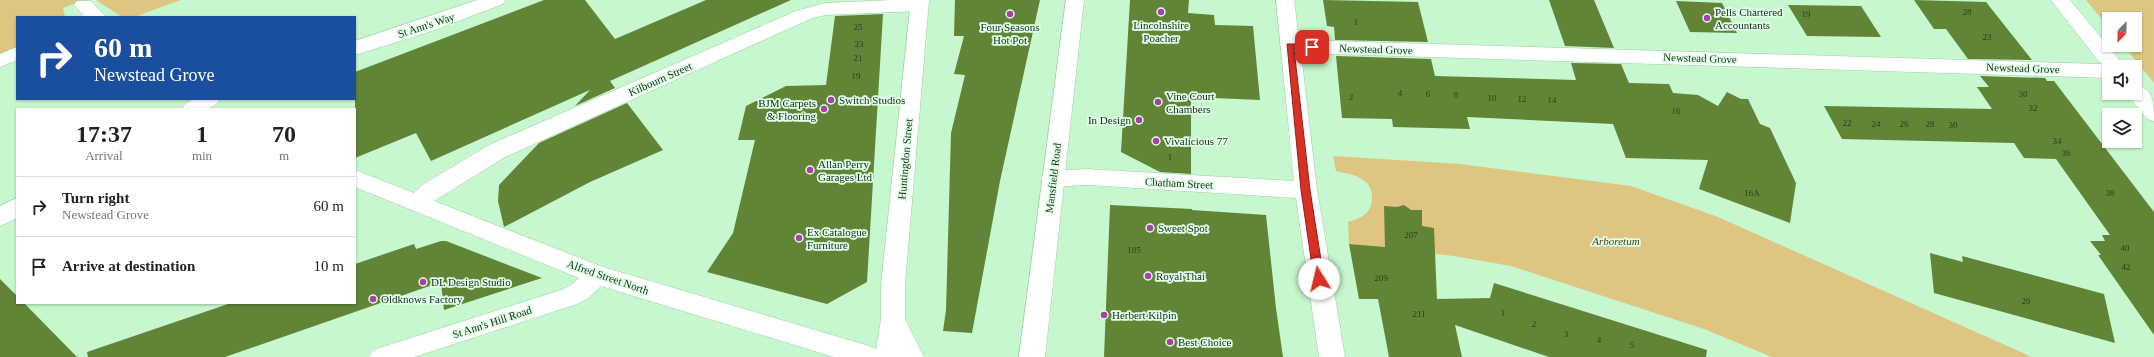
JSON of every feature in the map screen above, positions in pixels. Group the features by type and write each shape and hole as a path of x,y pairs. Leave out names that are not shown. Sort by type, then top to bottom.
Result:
{"main road":[{"name":"St Ann's Way","path":"356,48 472,4 496,0"},
{"name":"Mansfield Road","path":"1032,357 1052,179 1075,0"},
{"path":"1285,0 1306,190 1332,357"},
{"path":"2060,0 2109,60"},
{"name":"Kilbourn Street","path":"417,204 430,191 497,151 803,15 825,9 920,3"},
{"name":"Huntingdon Street","path":"888,357 892,319 893,285 920,3"},
{"name":"Newstead Grove","path":"1290,46 2102,71"},
{"path":"2142,99 2154,114"},
{"path":"194,108 208,100"},
{"name":"Chatham Street","path":"1052,179 1087,177 1306,190"},
{"name":"Alfred Street North","path":"356,178 597,275 869,357"},
{"path":"0,216 16,208"},
{"name":"St Ann's Hill Road","path":"382,357 569,297 579,292 597,275"},
{"name":"Huntingdon Street","path":"892,319 911,357"}],"lane":[{"path":"0,61 16,53"}],"green space":[{"path":"0,0 83,0 63,8 65,16 16,16 16,46 0,54"},
{"path":"96,0 181,0 137,16 120,16"},
{"path":"2086,0 2154,0 2154,83 2142,68 2142,60 2135,60 2129,52 2142,52 2142,12 2102,12 2102,19"},
{"name":"Arboretum","path":"1333,156 1460,164 1631,186 1718,217 2032,357 1772,357 1704,329 1511,266 1454,256 1349,244 1348,222 1362,216 1369,210 1372,195 1369,186 1365,181 1353,175 1336,171"}],"building":[{"path":"544,0 585,0 615,39 706,0 791,0 610,81 615,88 575,106 590,90 431,161 416,133 356,158 356,72"},
{"path":"955,0 1040,0 1000,181 972,333 943,331 946,310 951,133 965,75 954,74 964,36 954,36"},
{"path":"1130,0 1189,0 1188,13 1214,15 1215,25 1253,26 1260,100 1191,97 1191,174 1160,172 1121,152"},
{"path":"1323,0 1418,2 1428,42 1335,40 1334,27 1327,26"},
{"path":"1549,0 1594,0 1614,48 1565,46"},
{"path":"1914,0 1986,2 2032,60 1968,59 1946,29 1934,29"},
{"path":"1676,1 1722,3 1737,33 1690,32"},
{"path":"1788,5 1861,6 1881,37 1807,36"},
{"path":"883,14 867,282 827,304 707,272 733,233 755,140 738,140 746,106 786,86 826,85 835,16"},
{"path":"1336,56 1431,59 1435,76 1576,80 1571,63 1621,64 1629,83 1669,84 1673,93 1698,95 1718,106 1727,92 1741,99 1748,99 1760,124 1770,128 1796,183 1790,223 1699,189 1708,160 1626,158 1613,124 1467,117 1470,129 1393,127 1392,119 1342,118"},
{"path":"1980,76 2045,78 2047,81 2054,81 2102,144 2102,148 2105,148 2154,212 2154,335 2098,255 2101,255 2090,241 2105,241 2102,235 2110,235 2056,159 2024,158 2014,143 1842,139 1824,106 1992,109 1977,87 1989,87"},
{"path":"627,103 663,150 590,182 504,227 498,201 499,185 539,143"},
{"path":"1110,205 1192,209 1266,215 1283,357 1104,357"},
{"path":"1404,205 1411,210 1422,210 1422,226 1434,228 1437,299 1490,298 1494,283 1707,350 1706,357 1549,357 1455,325 1462,357 1389,357 1378,299 1359,299 1349,244 1385,247 1384,206 1397,207"},
{"name":"Oldknows Factory","path":"441,241 446,241 542,278 444,310 441,282 225,357 88,357 87,352 228,304 356,304 356,264 414,244 416,249"},
{"path":"1930,253 1963,262 1962,256 2104,294 2115,343 1934,293"},
{"path":"0,279 16,295 16,304 25,304 77,357 0,357"}],"place":[{"name":"Lincolnshire Poacher","path":"1161,12"},
{"name":"Four Seasons Hot Pot","path":"1010,14"},
{"name":"Pells Chartered Accountants","path":"1707,18"},
{"name":"Switch Studios","path":"831,100"},
{"name":"Vine Court Chambers","path":"1158,102"},
{"name":"BJM Carpets & Flooring","path":"824,109"},
{"name":"In Design","path":"1139,120"},
{"name":"Vivalicious 77","path":"1156,141"},
{"name":"Allan Perry Garages Ltd","path":"810,170"},
{"name":"Sweet Spot","path":"1150,228"},
{"name":"Ex Catalogue Furniture","path":"799,238"},
{"name":"Royal Thai","path":"1148,276"},
{"name":"DL Design Studio","path":"423,282"},
{"name":"Oldknows Factory","path":"373,299"},
{"name":"Herbert Kilpin","path":"1104,315"},
{"name":"Best Choice","path":"1170,342"}],"route":[{"path":"1312,47 1290,46 1306,190 1319,279"}]}
